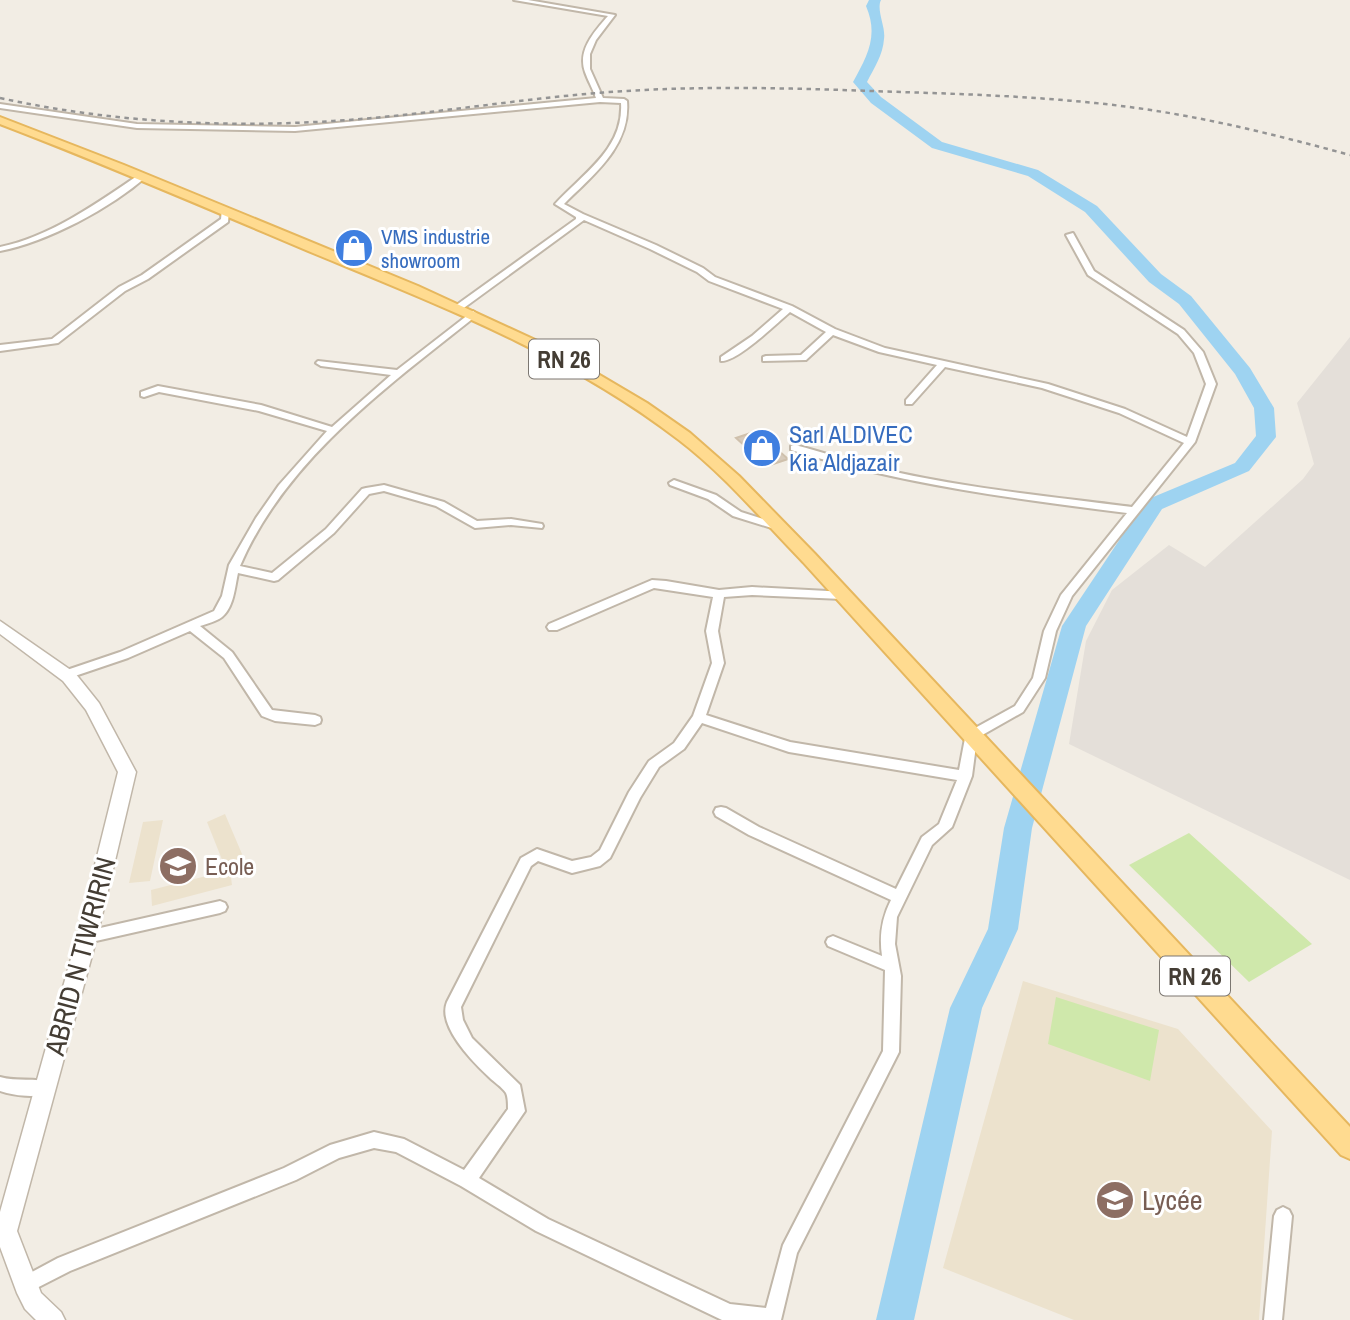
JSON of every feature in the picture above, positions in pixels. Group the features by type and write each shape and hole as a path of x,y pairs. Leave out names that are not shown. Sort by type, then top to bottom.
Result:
{"main road":[{"name":"RN 26","path":"0,120 143,176 465,311 594,375 685,436 707,455 842,595 1350,1146"}],"street":[{"path":"517,0 612,15 592,40 587,54 586,65 600,100"},
{"path":"0,106 137,126 295,129 600,100 624,101 627,116 610,149 559,204 700,270 712,279 789,308 832,331 882,350 1045,386 1122,411 1190,442"},
{"path":"0,249 15,246 84,216 143,176"},
{"path":"0,348 55,341 122,289 145,277 225,220 225,211"},
{"path":"65,675 124,654 218,614 228,603 234,568 261,517 314,447 465,311 569,230 580,220 580,216"},
{"path":"24,1285 64,1264 290,1174 336,1151 374,1140 398,1145 467,1180 542,1225 729,1312 772,1319 789,1251 891,1052 893,976 888,944 890,917 908,885 927,841 946,827 965,776 971,736 1019,709 1039,678 1050,631 1067,595 1190,442 1211,384 1198,352 1181,332 1091,273 1070,235"},
{"path":"724,359 755,338 789,308"},
{"path":"766,359 803,358 832,331"},
{"path":"321,363 398,373"},
{"path":"909,401 942,365"},
{"path":"145,394 158,389 261,408 333,430"},
{"path":"795,448 844,464 977,489 1133,510"},
{"path":"674,483 712,497 737,514 778,527"},
{"path":"234,568 274,577 330,531 366,491 374,488 384,488 440,504 475,525 511,522 538,526"},
{"path":"553,627 652,584 662,583 685,590 719,594 752,591 842,595"},
{"path":"467,1180 517,1111 517,1101 514,1090 459,1034 453,1020 453,1007 526,862 537,855 572,867 596,862 605,854 634,796 654,764 679,746 699,717 718,663 712,631 719,594"},
{"name":"ABRID N TIWRIRIN","path":"0,626 65,675 93,707 127,772 87,937 6,1231 24,1285 33,1301 53,1320"},
{"path":"192,626 228,656 267,713 315,720"},
{"path":"699,717 789,747 965,776"},
{"path":"721,811 754,831 899,897"},
{"path":"87,937 220,907"},
{"path":"833,942 890,966"},
{"path":"0,1084 10,1087 45,1088"},
{"path":"1273,1320 1283,1216"}],"shaded area":[{"path":"1350,337 1350,880 1069,744 1086,641 1112,590 1169,545 1205,567 1303,479 1314,464 1297,403"},
{"path":"225,814 242,854 236,863 223,862 207,822"},
{"path":"163,820 150,881 129,883 143,822"},
{"path":"230,870 232,885 152,906 151,890"},
{"name":"Lycée","path":"1023,981 1178,1029 1272,1131 1259,1320 1074,1320 943,1268"}],"green space":[{"path":"1189,833 1312,944 1249,982 1129,865"},
{"path":"1056,997 1159,1030 1150,1081 1048,1044"}],"building":[{"name":"Sarl ALDIVEC Kia Aldjazair","path":"757,431 788,459 767,466 736,438"}],"waterway":[{"path":"874,54 878,36 878,24 872,6 875,0"},
{"path":"872,58 860,82 876,100 937,145 1033,173 1091,209 1155,278 1185,300 1243,372 1264,408 1266,437 1242,467 1154,505 1074,626 1018,828 1003,929 966,1008 895,1320"}],"railway":[{"path":"0,98 124,118 249,124 406,115 552,97 656,89 779,88 971,95 1071,101 1164,112 1244,128 1350,155"}],"place":[{"name":"VMS industrie showroom","path":"354,248"},
{"name":"Sarl ALDIVEC Kia Aldjazair","path":"762,448"},
{"name":"Ecole","path":"178,866"},
{"name":"Lycée","path":"1115,1200"}]}
